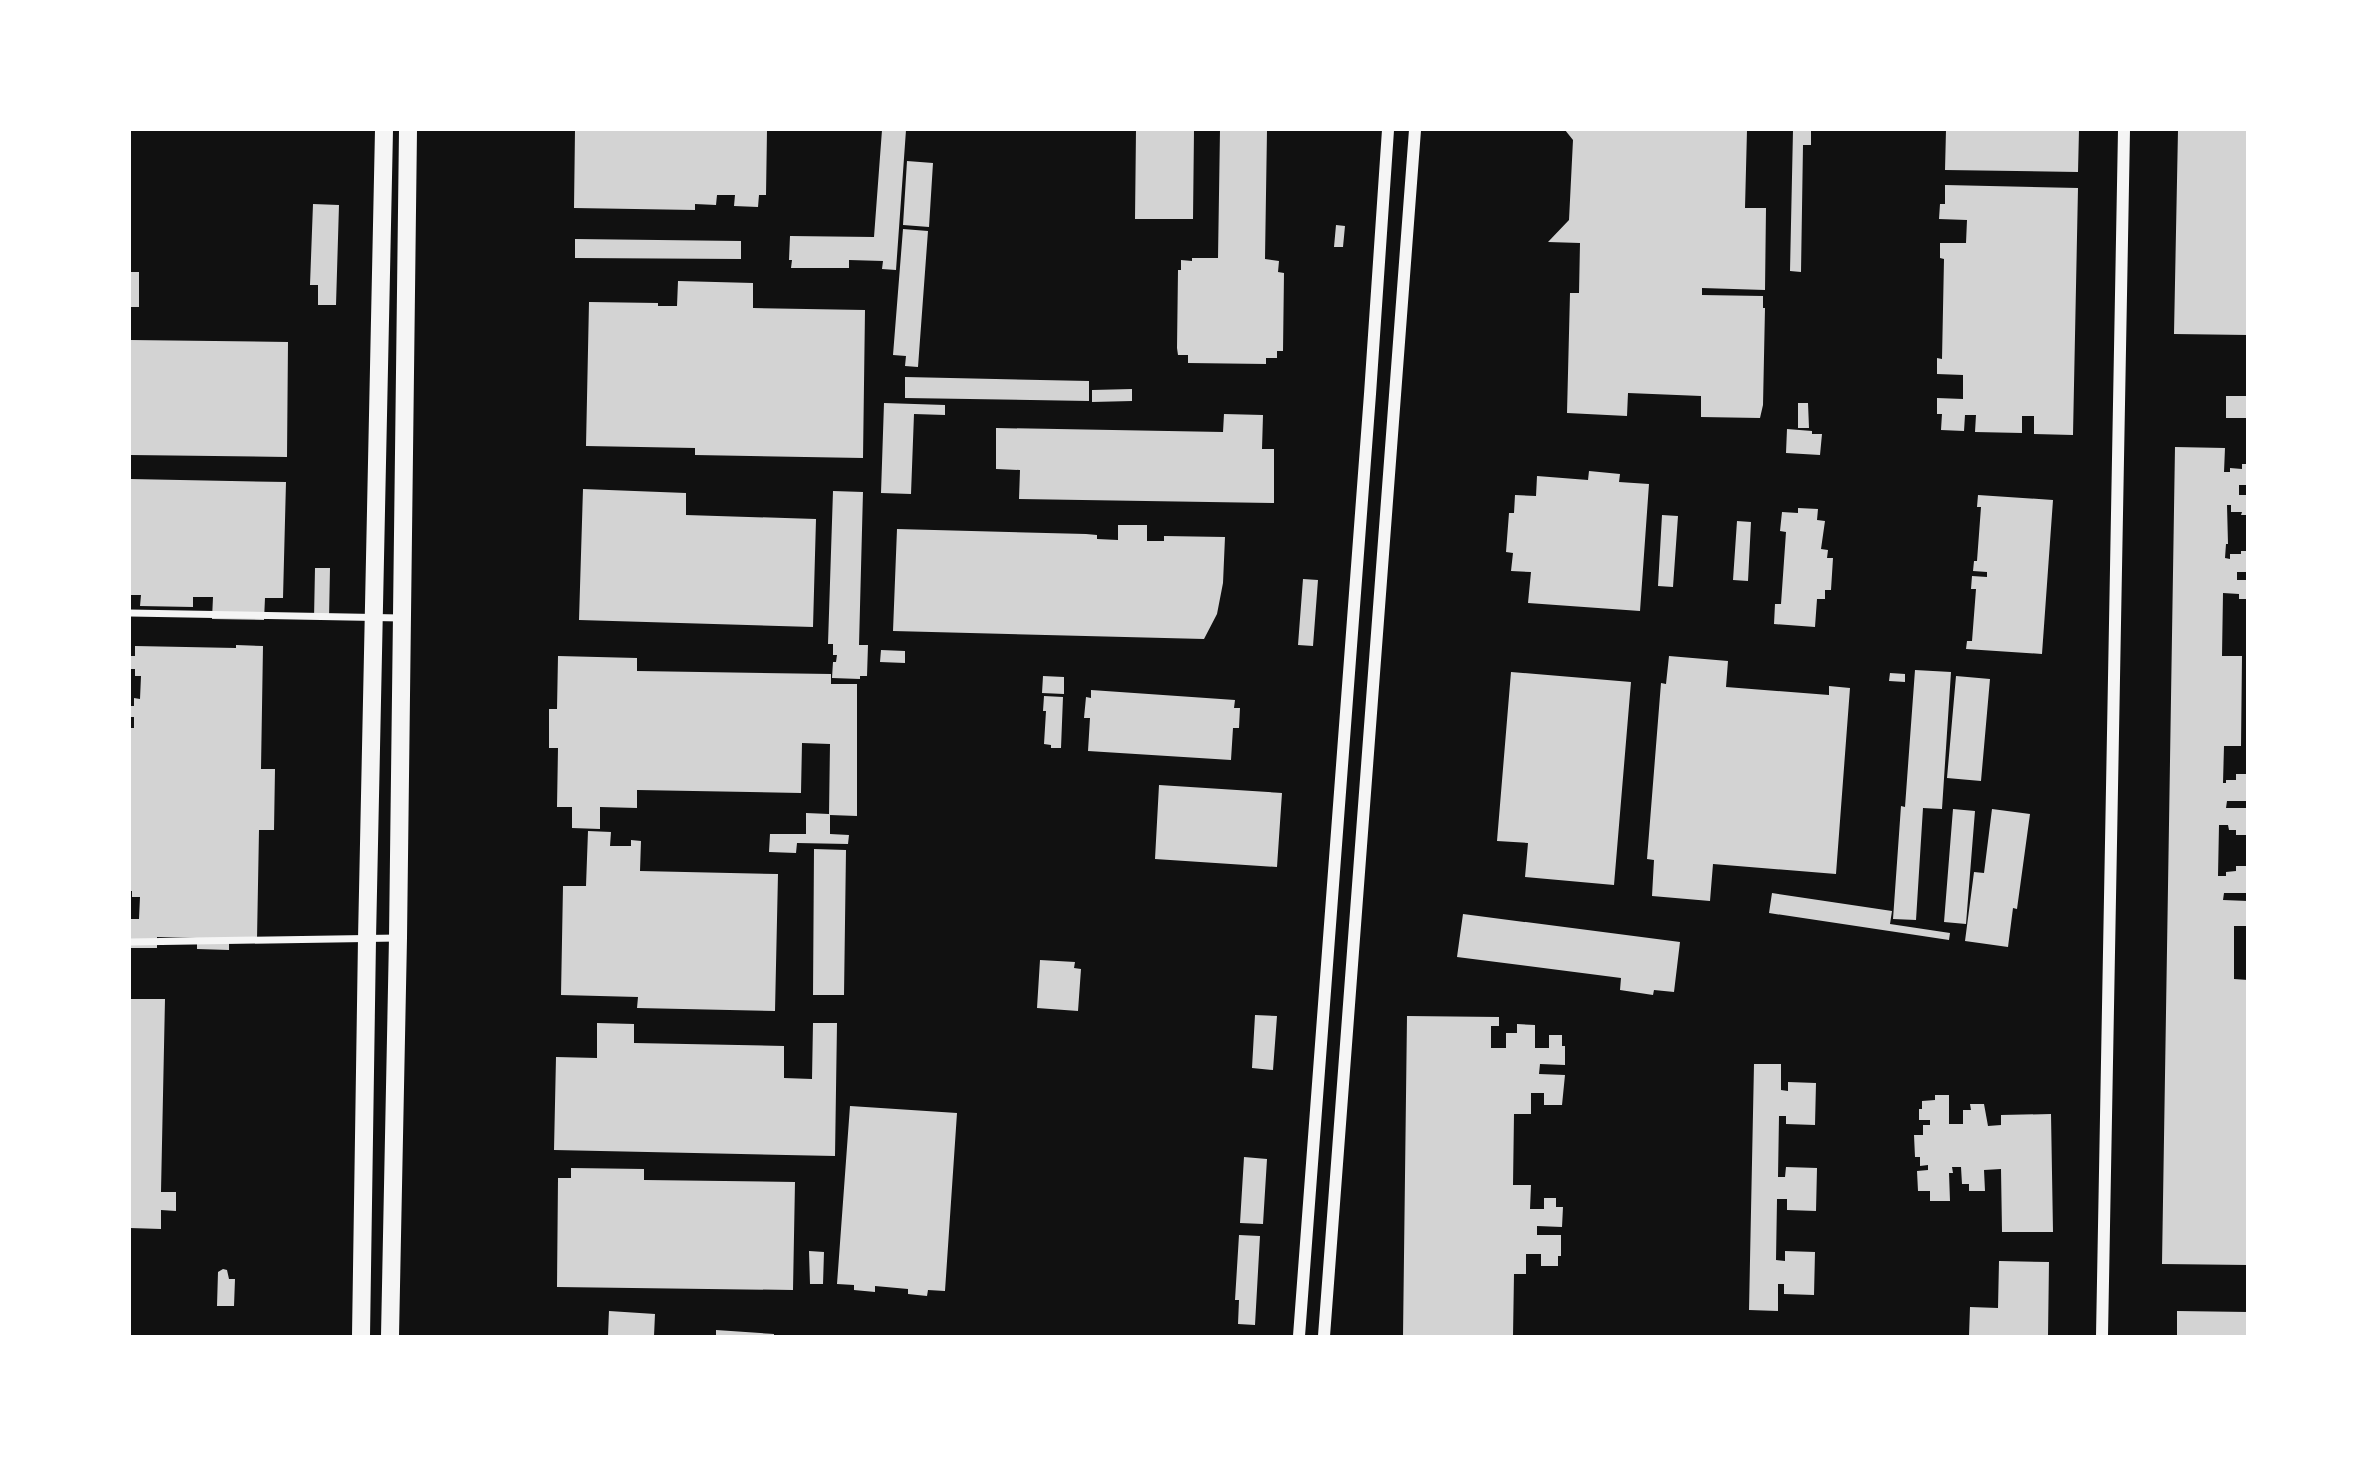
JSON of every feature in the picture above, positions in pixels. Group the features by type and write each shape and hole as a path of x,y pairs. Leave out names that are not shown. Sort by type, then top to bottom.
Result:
{"main road":[{"path":"362,1336 367,939 384,130"},
{"path":"390,1336 408,130"}],"street":[{"path":"1299,1336 1388,130"},
{"path":"1324,1336 1415,130"},
{"path":"2102,1336 2124,130"},
{"path":"130,613 401,618"},
{"path":"130,942 398,938"}],"building":[{"path":"575,130 767,130 766,195 759,195 758,207 734,206 735,195 717,195 716,205 695,204 695,210 574,208"},
{"path":"882,130 906,130 896,270 882,269 883,261 849,260 849,268 791,268 790,236 874,237"},
{"path":"1136,130 1194,130 1193,219 1135,219"},
{"path":"1220,130 1267,130 1265,259 1279,261 1278,272 1284,273 1283,351 1277,351 1277,358 1266,358 1266,364 1188,363 1188,355 1178,355 1178,270 1181,270 1181,260 1218,258"},
{"path":"1565,130 1747,130 1745,208 1766,208 1765,290 1702,288 1702,295 1763,296 1763,405 1760,418 1701,417 1701,396 1628,393 1627,416 1567,413 1570,293 1579,293 1580,243 1548,242 1569,220 1573,140"},
{"path":"1793,130 1811,130 1811,145 1803,145 1801,272 1790,271"},
{"path":"1946,130 2079,130 2078,172 1945,170"},
{"path":"2178,130 2248,130 2248,335 2174,334"},
{"path":"907,161 933,163 929,227 903,225"},
{"path":"1945,185 2078,188 2073,435 2034,434 2034,416 2022,416 2022,433 1975,432 1976,415 1965,415 1964,431 1941,430 1942,414 1937,414 1937,398 1963,399 1963,375 1937,374 1937,358 1942,359 1944,259 1940,258 1940,243 1966,243 1967,220 1939,219 1940,204 1945,204"},
{"path":"313,204 339,205 336,305 318,305 318,285 310,285"},
{"path":"1336,225 1345,226 1343,247 1334,247"},
{"path":"903,229 928,231 918,367 905,366 906,356 893,355"},
{"path":"575,239 741,241 741,259 575,258"},
{"path":"130,272 139,272 139,307 130,307"},
{"path":"678,281 753,283 753,308 865,310 863,458 695,455 695,448 586,446 589,302 658,303 658,306 677,306"},
{"path":"130,340 288,342 287,457 130,455"},
{"path":"905,377 1089,381 1089,401 905,398"},
{"path":"1132,389 1132,401 1092,402 1092,390"},
{"path":"2226,396 2248,396 2248,418 2226,418"},
{"path":"884,403 945,405 945,415 914,414 911,494 881,493"},
{"path":"1798,403 1808,403 1809,428 1798,428"},
{"path":"1224,414 1263,415 1262,449 1274,449 1274,503 1019,499 1020,470 996,469 996,428 1223,432"},
{"path":"1787,429 1822,434 1820,455 1786,453"},
{"path":"2175,447 2225,448 2224,472 2230,472 2230,468 2242,469 2242,464 2248,464 2248,485 2239,485 2239,495 2248,495 2248,515 2231,512 2231,505 2227,505 2228,544 2225,558 2230,559 2230,554 2248,551 2248,572 2237,572 2237,580 2248,580 2248,599 2239,599 2239,594 2223,593 2222,656 2242,656 2241,746 2224,746 2223,783 2226,783 2226,780 2236,780 2236,774 2248,774 2248,801 2227,801 2226,808 2248,808 2248,835 2236,835 2236,830 2229,830 2228,825 2219,825 2218,876 2226,876 2226,872 2236,871 2236,866 2248,866 2248,893 2224,893 2223,900 2248,901 2248,926 2234,926 2234,979 2248,980 2248,1265 2162,1264"},
{"path":"1589,471 1620,474 1619,482 1649,484 1640,611 1528,603 1531,572 1511,571 1513,553 1506,552 1509,513 1514,513 1515,495 1536,496 1537,476 1588,480"},
{"path":"130,479 286,482 283,598 265,598 264,620 212,619 213,597 193,597 193,607 140,606 141,595 130,595"},
{"path":"583,489 686,493 686,515 816,519 813,627 579,620"},
{"path":"833,491 863,492 859,645 868,645 867,676 860,676 860,679 832,678 833,662 836,662 837,655 833,655 833,644 828,644"},
{"path":"1978,495 2053,500 2042,654 1966,649 1967,641 1972,641 1976,589 1971,589 1972,576 1987,577 1987,572 1973,571 1974,561 1977,561 1981,507 1977,507"},
{"path":"1798,508 1818,509 1817,520 1825,521 1821,549 1828,550 1827,558 1833,558 1831,590 1825,590 1825,599 1817,599 1815,627 1774,624 1775,604 1781,604 1786,532 1780,531 1782,512 1798,513"},
{"path":"1662,515 1678,516 1673,587 1658,586"},
{"path":"1737,521 1751,522 1748,581 1733,580"},
{"path":"1118,525 1147,525 1147,541 1164,541 1164,536 1225,537 1223,583 1217,614 1204,639 893,631 897,529 1086,534 1097,535 1097,539 1118,540"},
{"path":"315,568 330,568 329,619 314,619"},
{"path":"1303,579 1318,580 1313,646 1298,645"},
{"path":"236,645 263,646 261,769 275,769 274,830 259,830 257,939 229,938 229,950 197,949 197,938 157,937 157,948 130,948 130,919 139,919 140,897 132,897 130,891 130,728 134,728 134,717 130,717 130,706 134,706 134,698 140,699 141,676 135,676 135,669 130,669 131,656 135,656 135,646 236,648"},
{"path":"881,650 905,651 905,663 880,662"},
{"path":"558,656 637,658 637,671 831,674 831,684 857,684 857,816 830,815 830,834 849,835 848,844 797,843 796,853 769,852 770,834 806,834 806,813 829,814 830,744 802,743 801,793 637,790 637,808 600,807 600,829 572,828 572,807 557,807 558,748 549,748 549,709 557,709"},
{"path":"1669,656 1728,661 1726,687 1829,695 1829,686 1850,688 1836,874 1713,864 1710,901 1652,896 1654,860 1647,859 1661,683 1666,684"},
{"path":"1915,670 1951,672 1942,809 1923,808 1916,920 1893,919"},
{"path":"1511,672 1631,682 1614,885 1525,877 1528,843 1497,841"},
{"path":"1890,673 1905,674 1905,682 1889,681"},
{"path":"1043,676 1064,677 1064,694 1042,693"},
{"path":"1956,676 1990,679 1981,781 1947,778"},
{"path":"1091,690 1235,700 1234,708 1240,708 1239,728 1233,728 1231,760 1088,751 1090,718 1084,718 1086,697 1091,698"},
{"path":"1044,696 1063,697 1061,748 1051,748 1051,745 1044,744"},
{"path":"1159,785 1282,793 1277,867 1155,859"},
{"path":"1953,809 1975,811 1966,924 1944,922"},
{"path":"1992,809 2030,814 2017,909 2013,908 2008,947 1965,941 1974,872 1984,873"},
{"path":"588,831 611,832 610,846 631,846 631,840 641,841 640,871 778,874 775,1011 637,1008 638,997 561,995 563,886 586,886"},
{"path":"814,849 846,850 844,995 813,995"},
{"path":"1772,893 1892,911 1890,924 1950,933 1949,940 1769,913"},
{"path":"1463,914 1680,942 1674,992 1654,990 1653,995 1620,990 1621,978 1457,957"},
{"path":"1040,960 1075,962 1074,968 1081,969 1078,1011 1037,1008"},
{"path":"130,999 165,999 161,1192 176,1192 176,1211 161,1210 161,1229 130,1228"},
{"path":"1255,1015 1277,1016 1273,1070 1252,1068"},
{"path":"1407,1016 1499,1017 1499,1026 1491,1026 1491,1048 1506,1048 1506,1033 1517,1033 1517,1024 1535,1025 1535,1048 1549,1048 1549,1035 1562,1035 1565,1065 1540,1064 1539,1074 1565,1075 1562,1105 1544,1105 1544,1093 1531,1093 1531,1114 1514,1114 1513,1185 1531,1185 1530,1209 1544,1209 1544,1198 1556,1198 1556,1207 1563,1207 1562,1227 1537,1226 1537,1235 1561,1235 1558,1266 1541,1266 1541,1254 1526,1254 1526,1274 1514,1274 1513,1336 1403,1336"},
{"path":"597,1023 634,1024 634,1043 784,1046 784,1078 812,1079 813,1023 837,1023 835,1156 554,1150 556,1057 597,1058"},
{"path":"1754,1064 1781,1064 1781,1090 1788,1091 1788,1082 1816,1083 1815,1125 1786,1124 1786,1116 1779,1116 1778,1177 1785,1177 1786,1167 1817,1168 1816,1211 1787,1210 1787,1199 1777,1199 1776,1260 1785,1261 1785,1251 1815,1252 1814,1295 1784,1294 1784,1284 1778,1284 1778,1311 1749,1310"},
{"path":"1935,1095 1949,1095 1949,1124 1963,1124 1963,1110 1971,1110 1970,1104 1984,1104 1988,1126 2001,1125 2001,1115 2051,1114 2053,1232 2002,1232 2001,1169 1984,1170 1985,1191 1969,1191 1969,1184 1962,1184 1961,1167 1952,1167 1953,1173 1949,1173 1950,1201 1930,1201 1930,1191 1918,1191 1917,1171 1928,1170 1928,1165 1920,1166 1920,1157 1915,1157 1914,1135 1923,1135 1923,1125 1930,1125 1930,1120 1919,1120 1919,1109 1922,1109 1922,1101 1935,1100"},
{"path":"850,1106 957,1113 945,1291 928,1290 927,1296 908,1294 908,1289 875,1286 875,1292 854,1290 854,1285 837,1284"},
{"path":"1244,1157 1267,1159 1263,1224 1240,1223"},
{"path":"571,1168 644,1169 644,1180 795,1182 793,1290 557,1287 558,1178 571,1178"},
{"path":"1239,1235 1260,1236 1255,1325 1238,1324 1239,1300 1235,1300"},
{"path":"809,1251 824,1252 823,1284 810,1284"},
{"path":"1999,1261 2049,1262 2048,1336 1969,1336 1970,1307 1998,1308"},
{"path":"227,1270 229,1279 235,1279 234,1306 217,1306 218,1272"},
{"path":"609,1311 655,1314 654,1336 608,1336"},
{"path":"2177,1311 2248,1312 2248,1336 2177,1336"},
{"path":"716,1330 774,1334 774,1336 716,1336"}]}
